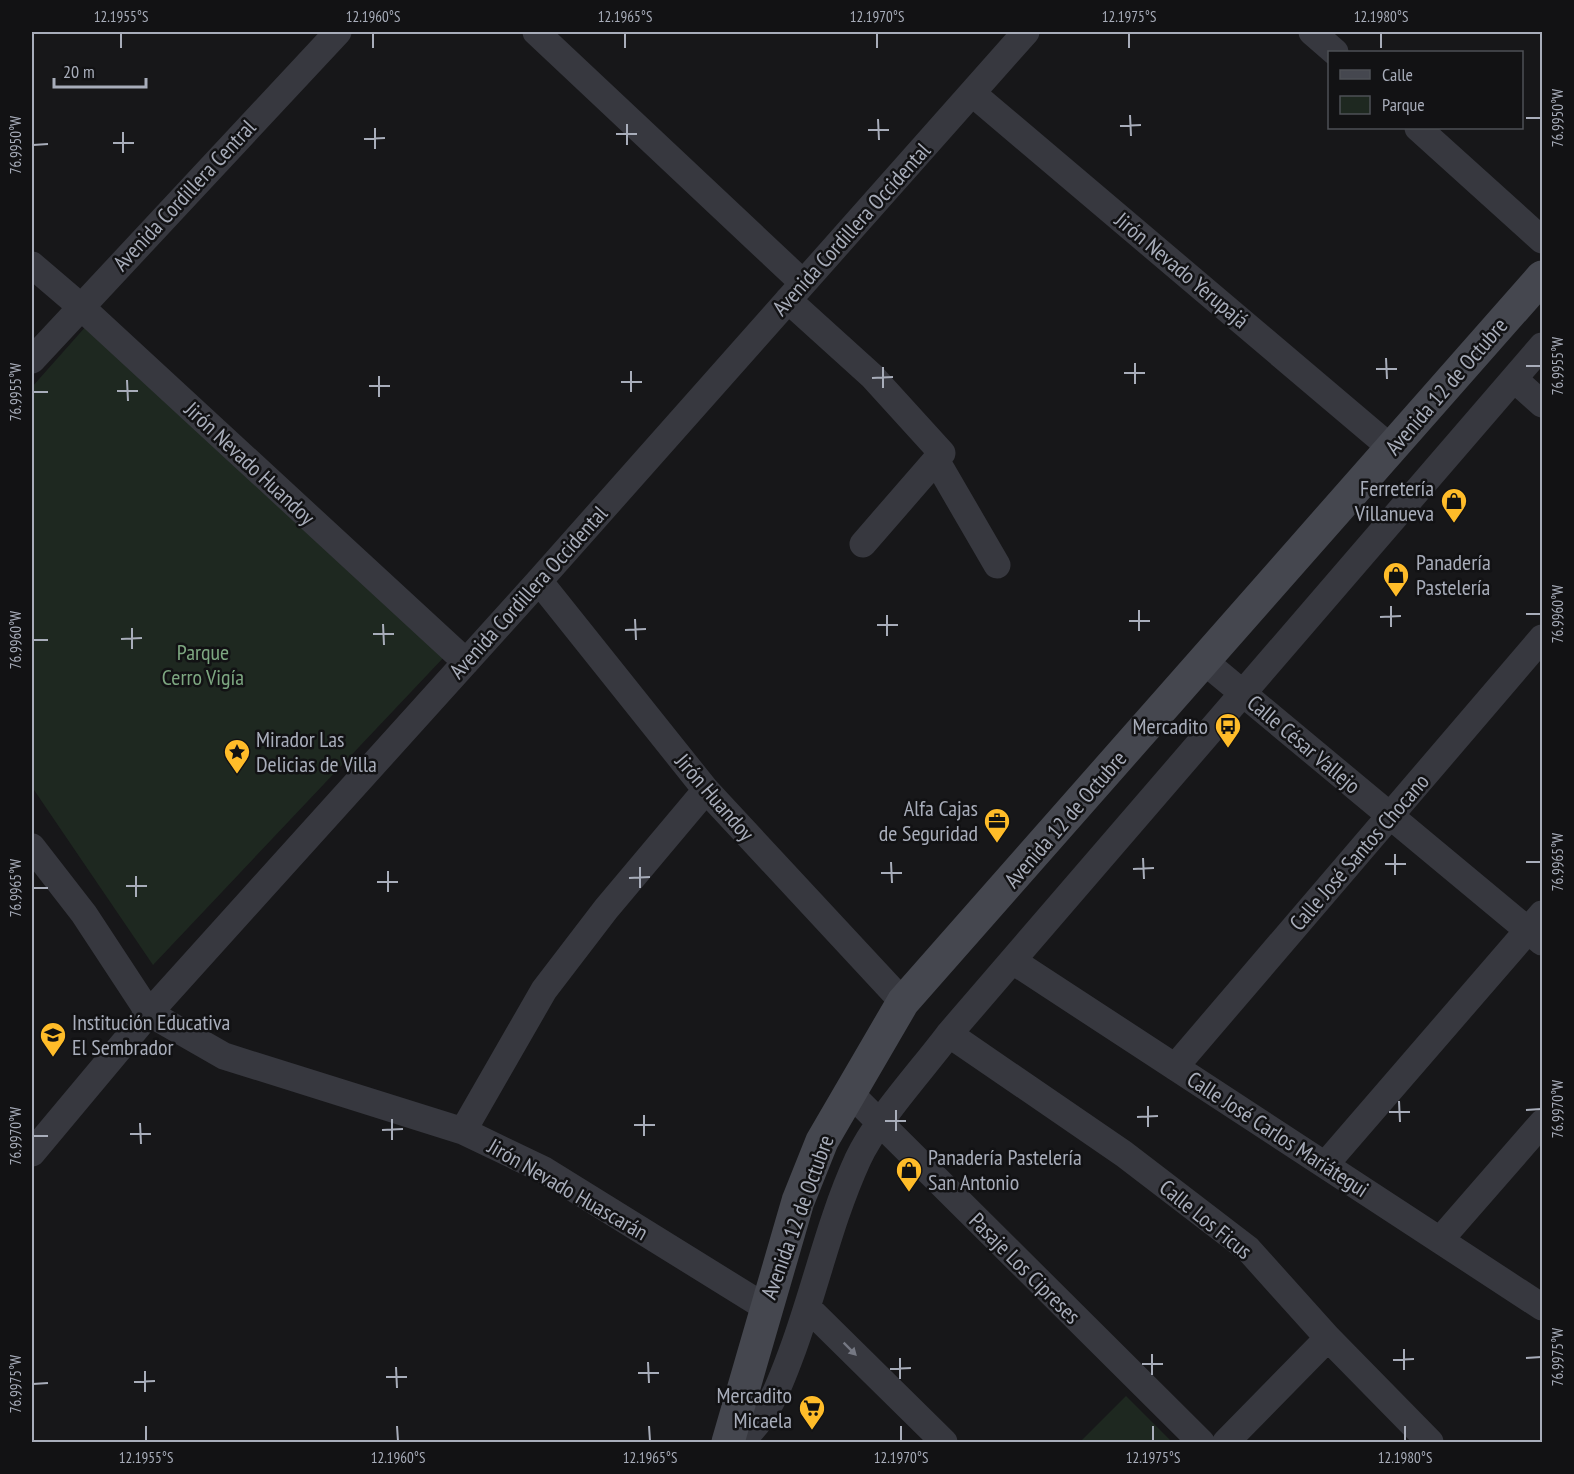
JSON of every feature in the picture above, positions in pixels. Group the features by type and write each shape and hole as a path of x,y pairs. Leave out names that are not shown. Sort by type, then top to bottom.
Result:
{"street":[{"name":"Avenida Cordillera Central","path":"32,360 338,32"},
{"path":"536,32 796,292 942,453 863,544"},
{"name":"Avenida Cordillera Occidental","path":"32,1153 149,1013 539,581 1026,32"},
{"path":"1312,32 1334,51"},
{"name":"Jirón Nevado Yerupajá","path":"972,93 1392,448"},
{"path":"1419,129 1542,240"},
{"name":"Jirón Nevado Huandoy","path":"32,266 80,306 466,662"},
{"name":"Avenida 12 de Octubre","path":"728,1443 765,1307 798,1201 822,1141 903,1002 1542,277"},
{"name":"Avenida 12 de Octubre","path":"740,1443 767,1411 808,1308 836,1212 859,1156 880,1124 949,1034 1542,346"},
{"path":"1514,379 1542,404"},
{"path":"936,460 997,565"},
{"name":"Jirón Huandoy","path":"539,581 706,790 903,1002"},
{"name":"Calle José Santos Chocano","path":"1175,1067 1542,638"},
{"name":"Calle César Vallejo","path":"1204,661 1390,815 1538,929"},
{"path":"463,1131 544,990 606,909 706,790"},
{"name":"Jirón Nevado Huascarán","path":"32,847 84,914 149,1013 224,1056 463,1131 544,1170 765,1307"},
{"path":"1325,1165 1538,929"},
{"name":"Calle José Carlos Mariátegui","path":"1012,961 1542,1307"},
{"name":"Calle Los Ficus","path":"949,1034 1124,1154 1248,1249 1328,1338 1430,1443"},
{"name":"Pasaje Los Cipreses","path":"849,1092 1201,1443"},
{"path":"1440,1240 1542,1123"},
{"path":"808,1308 944,1443"},
{"path":"1226,1443 1328,1338"}],"green space":[{"name":"Parque Cerro Vigía","path":"87,325 445,656 153,965 32,787 32,387"},
{"path":"1126,1396 1172,1442 1080,1442"}],"place":[{"name":"Ferretería Villanueva","path":"1454,524"},
{"name":"Panadería Pastelería","path":"1396,598"},
{"name":"Mercadito","path":"1228,749"},
{"name":"Mirador Las Delicias de Villa","path":"237,775"},
{"name":"Alfa Cajas de Seguridad","path":"997,844"},
{"name":"Institución Educativa El Sembrador","path":"53,1058"},
{"name":"Panadería Pastelería San Antonio","path":"909,1193"},
{"name":"Mercadito Micaela","path":"812,1431"}]}
